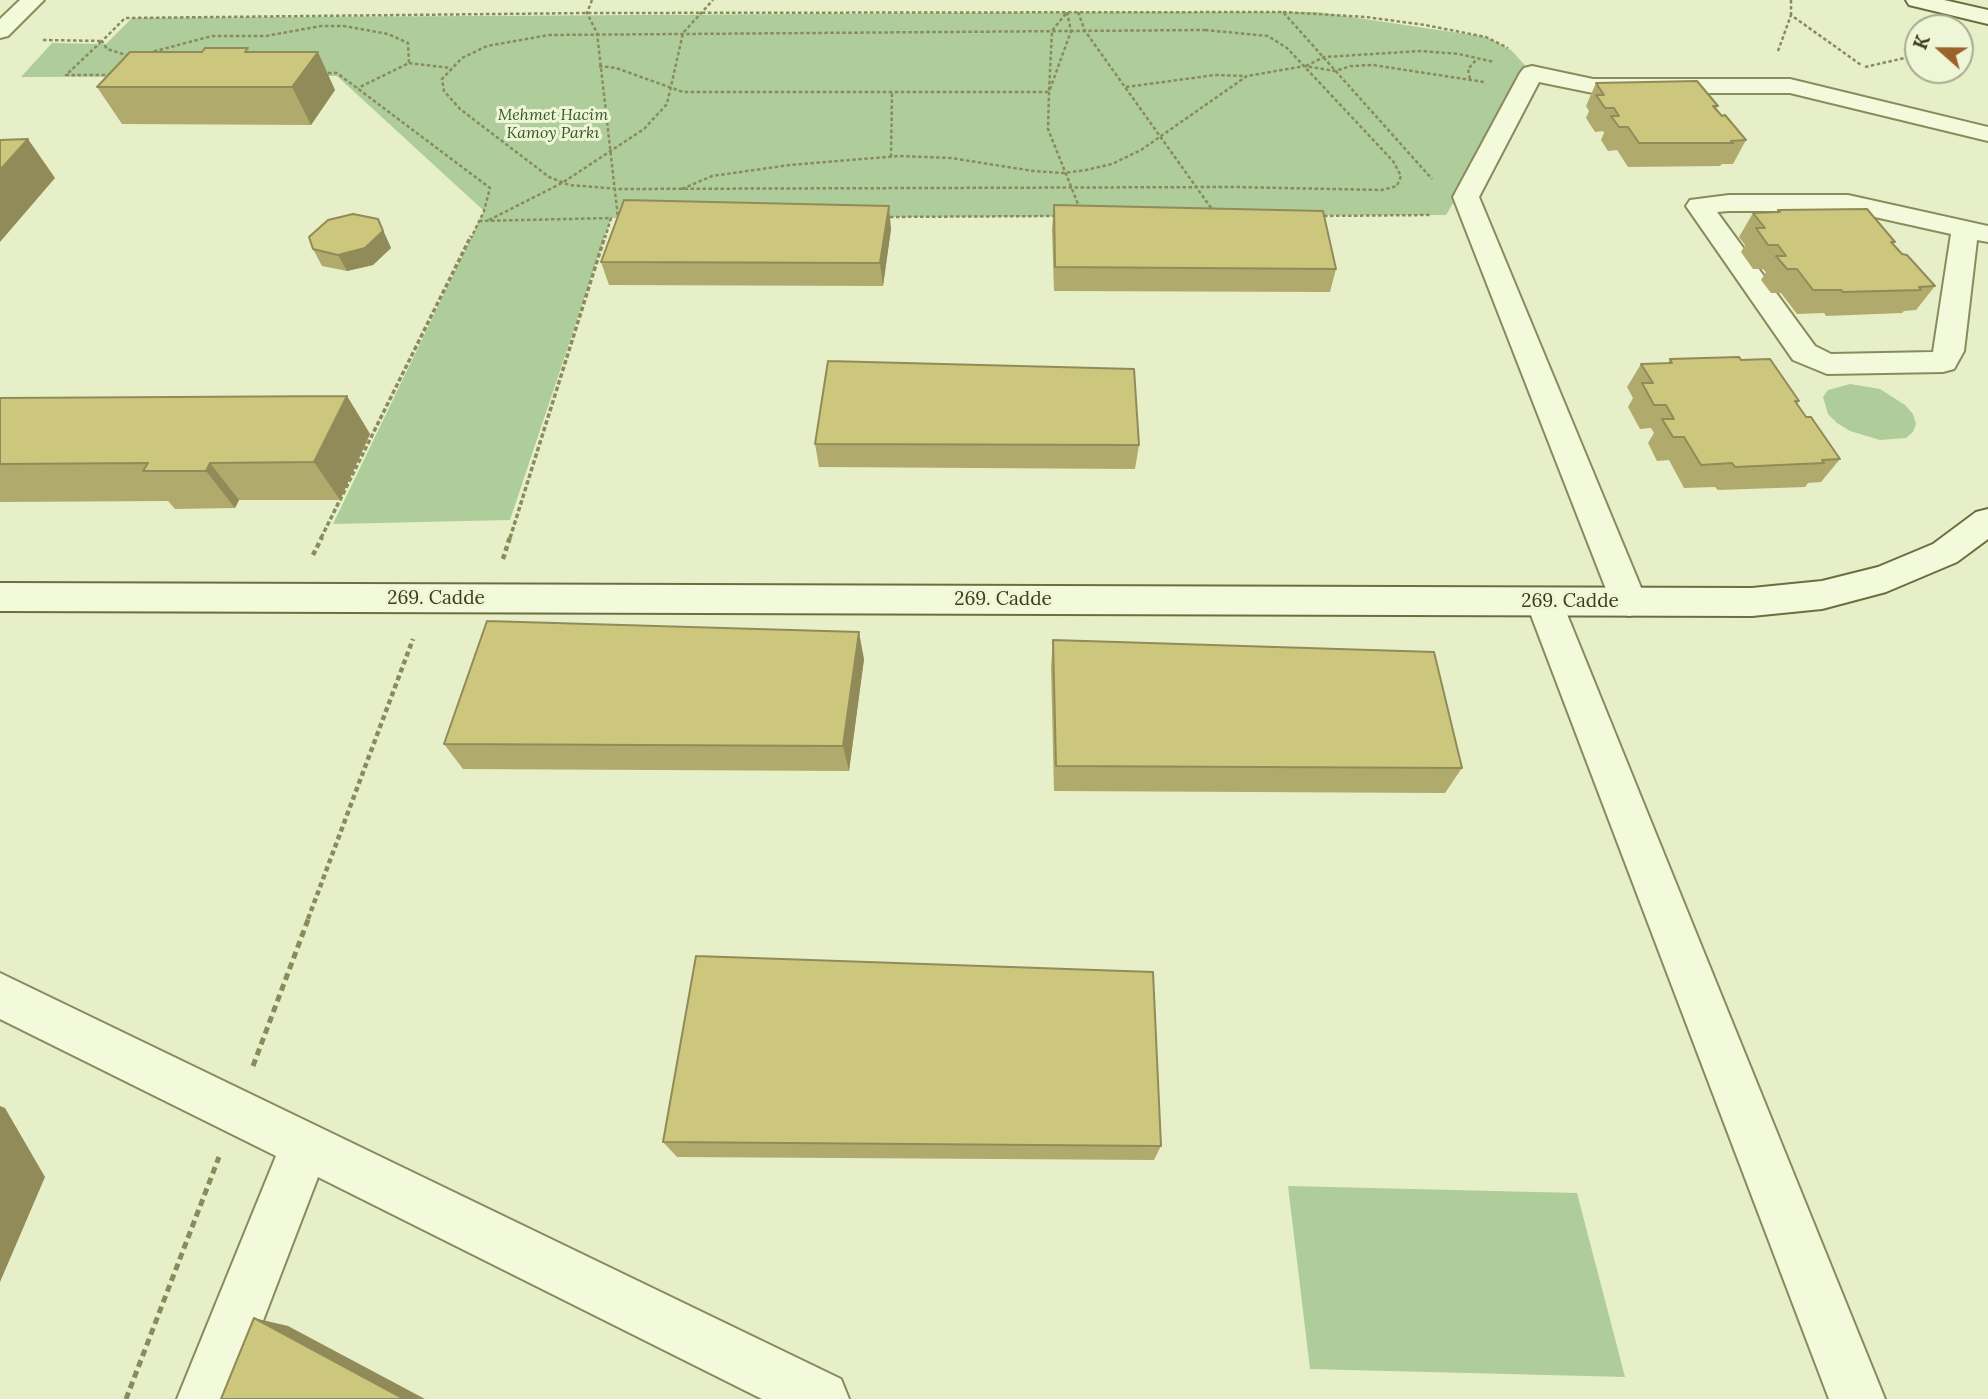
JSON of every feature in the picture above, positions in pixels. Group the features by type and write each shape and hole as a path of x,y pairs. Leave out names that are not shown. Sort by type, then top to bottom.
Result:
{"street":[{"path":"0,31 33,0"},
{"path":"1918,0 1988,6"},
{"path":"1918,0 1988,17"},
{"path":"1629,602 1466,197 1525,78 1594,86 1790,86 1988,134"},
{"path":"1729,203 1848,203 1976,231 1949,351 1943,362 1827,364 1804,353 1699,206 1729,203"},
{"name":"269. Cadde","path":"0,597 1752,602 1822,595 1886,579 1945,553 1988,521"},
{"path":"1544,602 1857,1399"},
{"path":"0,995 821,1399"},
{"path":"205,1399 304,1146"}],"path":[{"path":"479,221 618,218 597,33 587,13 592,0"},
{"path":"488,220 562,183 644,129 667,104 683,33 713,0"},
{"path":"1791,0 1791,15"},
{"path":"1049,92 1072,31 1067,12"},
{"path":"1067,12 1052,31 1048,129 1083,216"},
{"path":"1078,12 1084,31 1199,187 1217,216 1203,216"},
{"path":"1283,12 1435,182"},
{"path":"120,75 66,75 125,18 587,13 1283,12 1366,18 1486,37 1511,50 1525,78"},
{"path":"147,54 224,34 265,36 321,26 344,26 388,34 408,44 410,63"},
{"path":"1084,31 1248,32 1268,36 1287,48 1305,66 1393,161 1401,176 1397,186 1382,190 1199,187 616,189 562,183 549,177 460,109 444,91 442,79 462,58 487,46 549,35 1084,31"},
{"path":"38,40 102,41"},
{"path":"102,41 107,49 124,56 136,56"},
{"path":"1126,87 1214,75 1247,76 1305,66 1324,57 1420,51 1478,58 1525,78"},
{"path":"1470,79 1468,69 1478,58"},
{"path":"1864,67 1904,58"},
{"path":"358,88 410,63 451,68"},
{"path":"1305,66 1335,71 1351,66 1373,65 1470,79 1525,78"},
{"path":"599,66 616,68 683,92 1049,92"},
{"path":"310,73 337,73 490,188 479,221 313,555"},
{"path":"680,189 712,176 891,156 951,158 1064,173 1112,164 1162,137 1247,76"},
{"path":"891,156 892,92"},
{"path":"1313,216 1437,215"},
{"path":"878,217 1069,216"},
{"path":"490,599 611,218"},
{"path":"126,1399 428,598"}],"green space":[{"name":"Mehmet Hacim Kamoy Parkı","path":"1317,12 1486,37 1511,50 1532,73 1446,215 611,218 510,520 333,524 484,211 337,76 21,77 52,43 106,44 132,18"},
{"path":"1850,384 1880,389 1905,405 1913,414 1916,424 1913,432 1906,438 1880,440 1850,431 1837,423 1828,414 1823,397 1828,390"},
{"path":"1288,1186 1577,1193 1625,1377 1310,1369"}],"building":[{"path":"205,48 248,48 245,52 318,52 292,87 97,87 130,52 202,52"},
{"path":"1697,81 1718,106 1713,106 1722,116 1725,115 1746,140 1731,141 1733,143 1639,143 1628,127 1619,127 1611,116 1619,116 1614,108 1605,108 1596,95 1604,95 1596,83"},
{"path":"28,139 0,170 0,140"},
{"path":"624,200 889,206 880,263 601,262"},
{"path":"1054,205 1323,211 1336,269 1055,267"},
{"path":"1867,209 1895,242 1891,242 1902,254 1907,255 1935,286 1919,287 1921,290 1813,290 1797,269 1787,269 1776,256 1786,256 1778,245 1768,245 1756,228 1765,228 1753,213 1780,212 1778,210"},
{"path":"353,214 378,219 383,231 365,248 338,255 313,249 309,237 328,220"},
{"path":"1739,357 1741,360 1770,359 1799,401 1795,401 1806,417 1811,417 1840,459 1822,460 1824,463 1735,467 1732,463 1701,465 1684,437 1673,437 1662,419 1674,419 1666,405 1654,405 1642,383 1653,383 1641,364 1672,363 1670,359"},
{"path":"828,361 1134,369 1139,445 815,444"},
{"path":"347,396 314,462 210,463 206,471 143,471 148,463 0,464 0,398"},
{"path":"487,621 859,632 843,746 444,744"},
{"path":"1053,640 1434,652 1462,768 1056,766"},
{"path":"696,956 1153,972 1161,1146 663,1142"},
{"path":"254,1318 404,1399 221,1399"}]}
